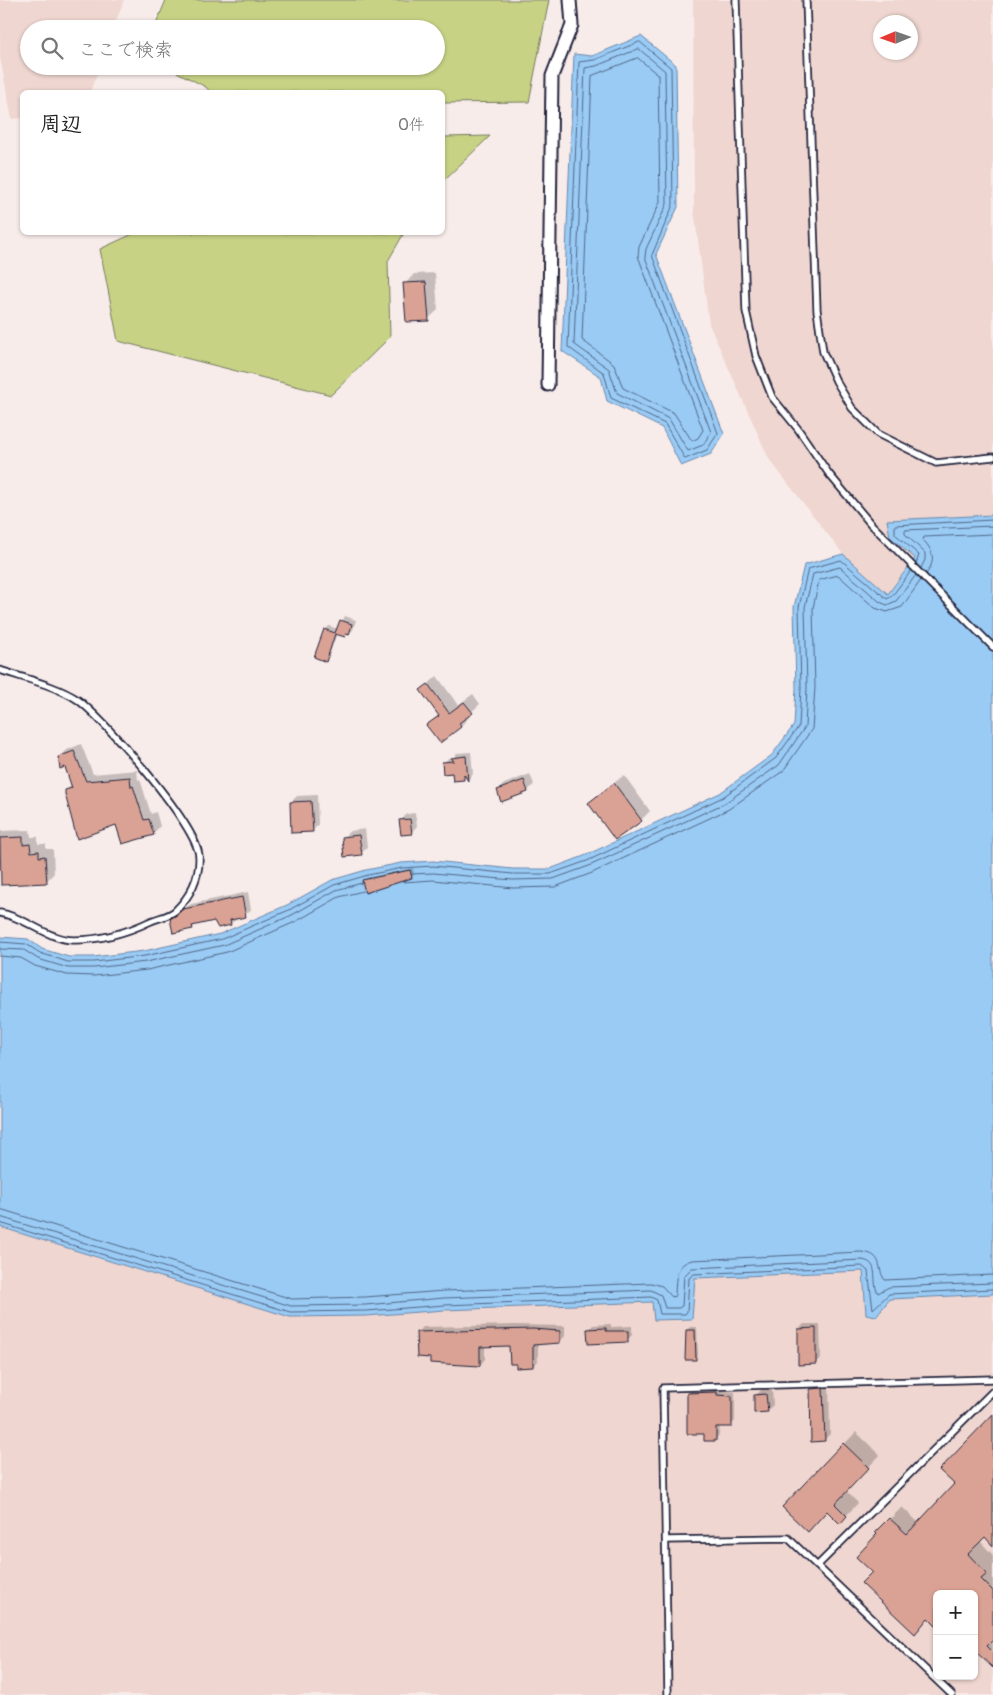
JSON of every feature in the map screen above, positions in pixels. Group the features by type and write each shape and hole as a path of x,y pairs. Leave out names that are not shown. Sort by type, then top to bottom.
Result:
{"street":[{"path":"548,385 552,76 572,25 570,0"}],"lane":[{"path":"736,0 746,311 756,356 772,397 798,429 829,474 870,523 993,647"},
{"path":"806,0 817,310 823,352 836,381 852,408 878,434 936,463 993,457"},
{"path":"0,670 46,686 77,700 126,747 183,821 199,855 197,881 174,911 119,935 73,940 44,932 7,914 0,914"},
{"path":"668,1695 662,1388 993,1379"},
{"path":"817,1566 993,1391"},
{"path":"666,1540 788,1538 952,1695"}],"shaded area":[{"path":"0,0 124,0 116,20 20,20 20,75 97,75 91,90 20,90 20,118 12,119 0,58"},
{"path":"693,0 993,0 993,515 887,520 891,537 915,558 888,594 843,554 769,459 709,324 694,210"},
{"path":"0,1227 290,1317 366,1316 445,1310 652,1302 655,1320 692,1318 694,1278 863,1271 866,1313 890,1299 993,1294 993,1695 0,1695"}],"green space":[{"path":"166,0 549,0 529,102 445,103 445,90 208,90 183,75 445,75 445,20 158,20"},
{"path":"490,136 445,179 445,137"},
{"path":"131,235 403,235 388,261 390,337 331,395 118,341 100,249"}],"water":[{"path":"641,36 676,65 678,207 656,254 724,434 711,454 681,466 662,428 607,401 601,377 562,351 574,54 592,56"},
{"path":"993,515 993,1294 890,1299 876,1316 866,1314 863,1271 695,1278 692,1319 654,1320 652,1302 445,1310 366,1316 290,1317 0,1227 0,937 28,939 42,949 69,957 93,957 144,951 220,934 287,905 332,880 366,870 401,863 433,861 513,869 550,869 584,856 720,793 772,755 794,725 796,688 794,607 804,565 843,554 888,594 915,558 890,537 887,520"}],"building":[{"path":"426,282 429,321 406,322 403,283"},
{"path":"340,620 352,624 349,635 346,634 345,637 335,634 326,662 314,657 324,629 335,633"},
{"path":"428,684 449,713 464,702 473,713 459,723 461,727 440,743 426,725 439,716 420,690"},
{"path":"74,751 86,781 130,777 131,787 133,786 144,820 149,819 154,835 122,844 116,825 77,839 65,794 65,790 72,788 65,767 60,769 58,757"},
{"path":"466,756 468,781 464,774 464,780 453,781 452,773 443,774 442,762 454,761 451,758"},
{"path":"524,780 528,792 501,802 497,790"},
{"path":"614,783 642,821 615,840 588,803"},
{"path":"311,801 313,832 291,833 290,802"},
{"path":"410,819 412,834 401,835 399,820"},
{"path":"359,835 362,855 344,857 342,837"},
{"path":"23,837 23,845 30,844 31,852 39,851 39,857 45,856 47,883 1,885 0,838"},
{"path":"410,870 412,878 365,893 362,880"},
{"path":"242,897 246,917 230,920 231,925 218,928 214,921 192,926 193,929 173,933 170,919 183,909"},
{"path":"606,1328 606,1331 628,1331 628,1342 588,1344 587,1329"},
{"path":"816,1328 816,1364 798,1365 798,1329"},
{"path":"533,1329 560,1331 560,1343 533,1345 533,1367 516,1368 516,1364 510,1364 509,1346 480,1347 480,1366 430,1363 430,1358 417,1357 416,1332"},
{"path":"686,1330 695,1330 696,1360 685,1360"},
{"path":"823,1388 825,1441 811,1442 810,1389"},
{"path":"717,1392 717,1395 732,1396 732,1427 716,1427 716,1441 704,1441 704,1434 687,1434 687,1393"},
{"path":"766,1394 768,1412 754,1413 754,1395"},
{"path":"993,1414 993,1546 985,1537 968,1554 987,1574 981,1579 993,1591 993,1640 987,1646 993,1652 993,1668 978,1654 978,1590 933,1590 933,1623 928,1618 915,1634 861,1583 872,1572 856,1557 877,1534 875,1532 889,1518 907,1534 954,1484 939,1470"},
{"path":"843,1443 869,1468 835,1504 847,1516 840,1524 827,1511 808,1532 782,1507"}]}
